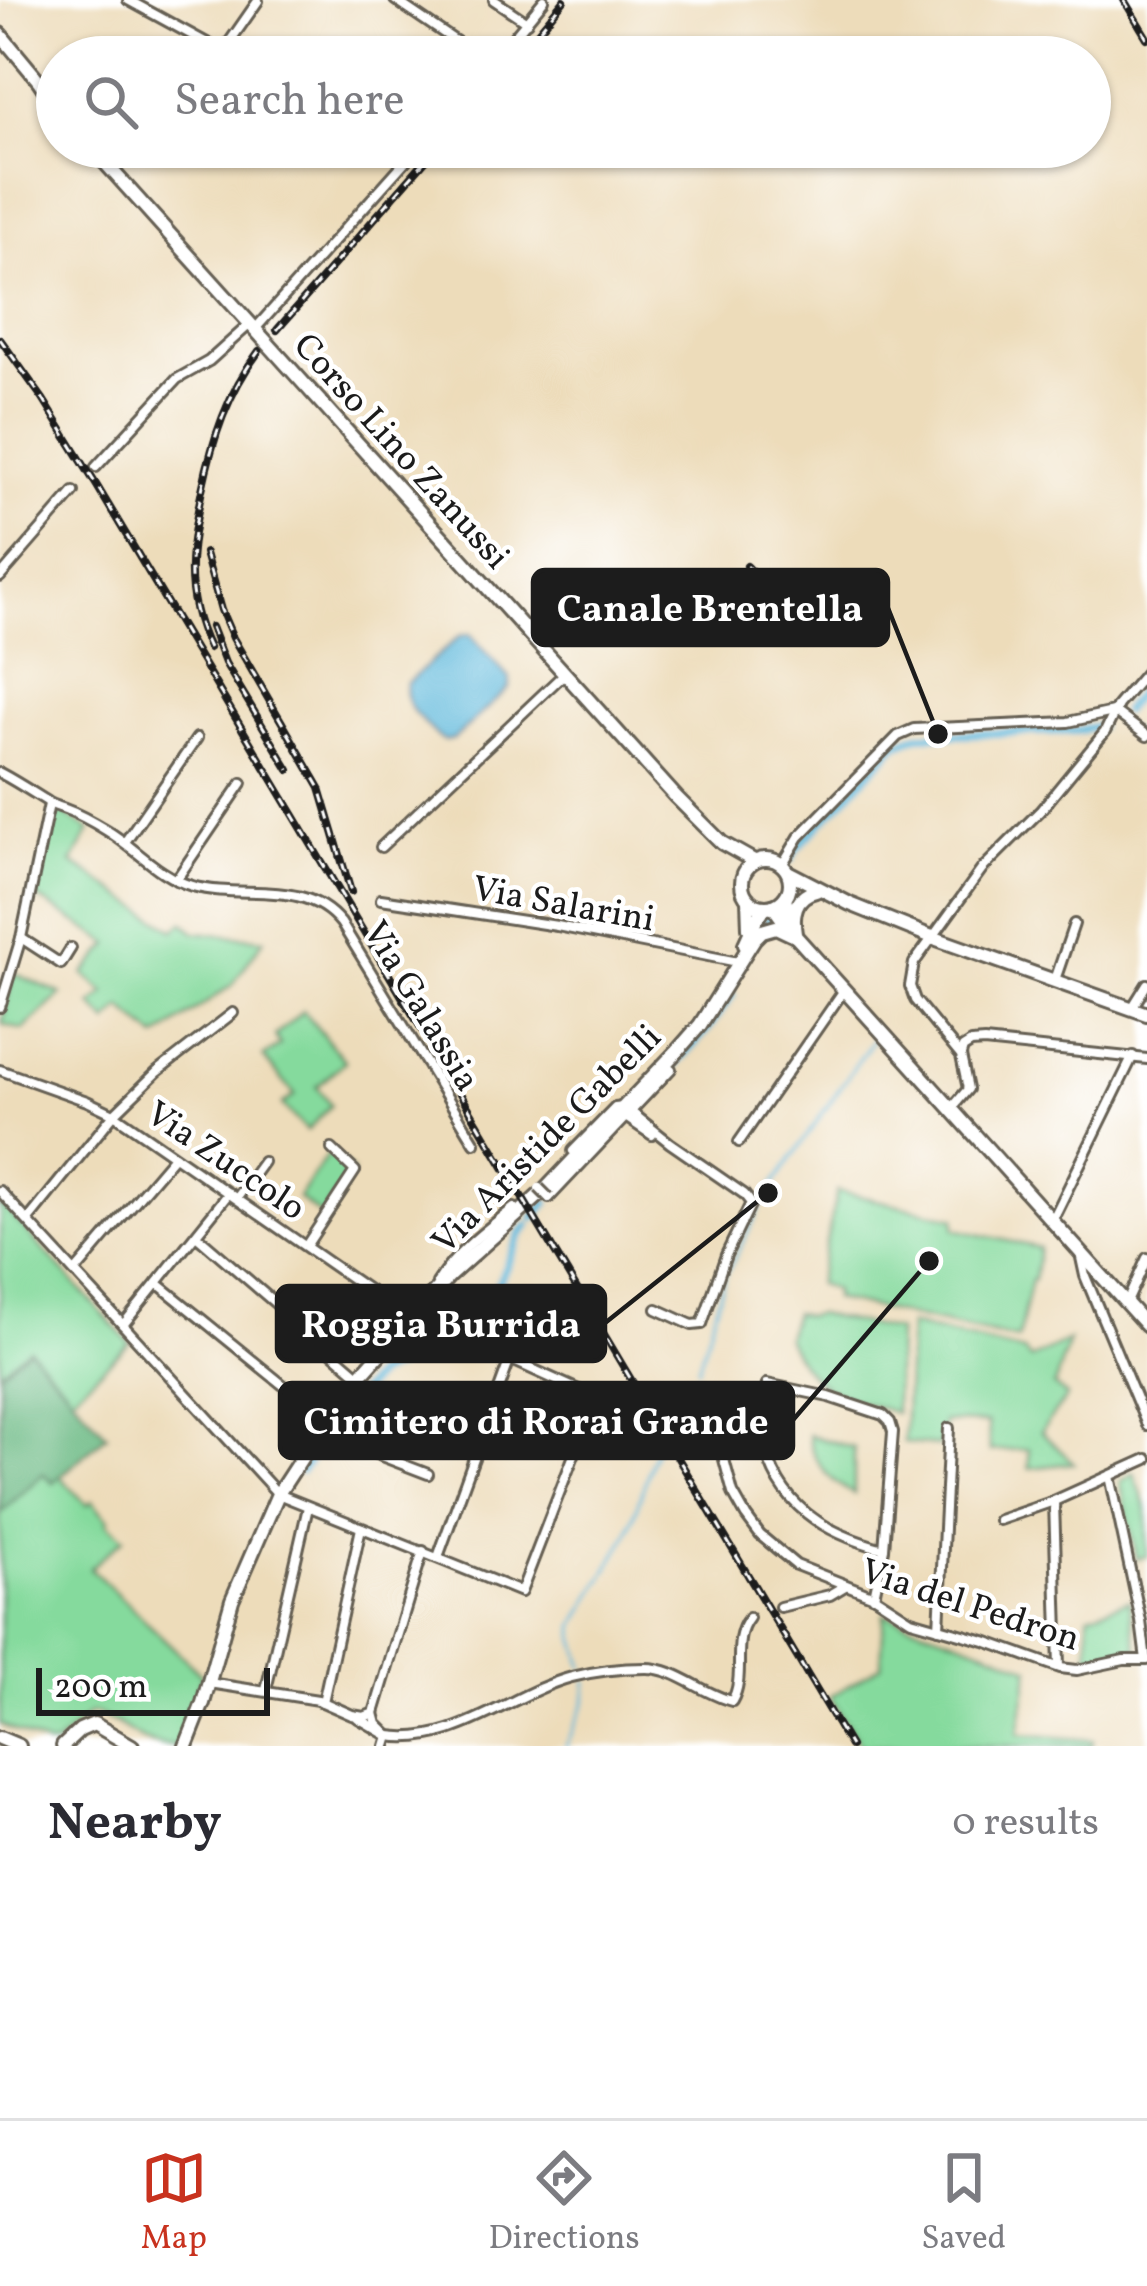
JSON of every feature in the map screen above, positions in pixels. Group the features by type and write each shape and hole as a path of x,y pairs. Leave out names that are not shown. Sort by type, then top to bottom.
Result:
{"main road":[{"path":"0,34 36,77"},
{"path":"0,46 36,85"},
{"name":"Corso Lino Zanussi","path":"110,168 676,797 722,842 754,861"},
{"name":"Corso Lino Zanussi","path":"722,842 742,876"},
{"path":"837,897 816,891 778,901 748,899 742,876 754,861 771,859 837,897 936,939 1147,1014"},
{"path":"785,868 778,901 796,936 1147,1326"},
{"path":"796,936 797,905 805,894 816,891"},
{"name":"Via Aristide Gabelli","path":"190,1746 232,1600 278,1494 360,1376 414,1315 470,1256 625,1112 700,1025 740,959 749,933 748,899"},
{"name":"Via Aristide Gabelli","path":"749,933 778,901"},
{"path":"740,959 754,939 770,928 796,936"},
{"path":"63,1746 83,1727 94,1724 132,1746"}],"street":[{"path":"128,0 194,36"},
{"path":"395,0 448,36"},
{"path":"494,0 526,22"},
{"path":"514,36 544,0"},
{"path":"234,36 258,1"},
{"path":"96,466 177,379 209,361 252,326 399,168"},
{"path":"0,577 74,492"},
{"path":"952,1108 968,1089 967,1074 961,1056 915,1000 910,986 914,963 936,939 982,869 1041,810 1118,715 1147,671"},
{"path":"381,847 564,674"},
{"path":"785,868 799,837 898,736 914,730 1118,715 1147,736"},
{"path":"125,842 197,738"},
{"name":"Via Galassia","path":"0,773 49,804 91,821 176,880 226,891 297,895 314,899 332,913 475,1143"},
{"path":"176,880 242,783"},
{"path":"0,1007 21,938 49,804"},
{"name":"Via Salarini","path":"381,899 740,959"},
{"path":"1054,981 1074,924"},
{"path":"21,938 61,964 71,948"},
{"path":"1131,1009 1147,984"},
{"path":"739,1142 845,989"},
{"path":"28,1220 114,1114 157,1072 233,1013"},
{"path":"961,1056 971,1043 1147,1059"},
{"path":"1052,1221 1132,1057"},
{"name":"Via Zuccolo","path":"0,1070 114,1114 414,1315 596,1398"},
{"path":"625,1112 549,1198 539,1188 615,1108 625,1112 744,1194 751,1203 702,1324 692,1325 657,1309"},
{"path":"306,1246 355,1171 332,1149"},
{"path":"75,1272 174,1156"},
{"path":"123,1324 263,1162"},
{"path":"0,1191 278,1494 521,1592 596,1398 610,1407 640,1445 661,1444 698,1420 716,1426 733,1492 760,1535 796,1565 845,1586"},
{"name":"Via Aristide Gabelli","path":"428,1300 445,1269 514,1208"},
{"path":"196,1235 360,1376"},
{"path":"1079,1251 1084,1276 1147,1425"},
{"path":"1126,1304 1147,1258"},
{"path":"157,1283 326,1430 428,1474"},
{"path":"437,1557 510,1359"},
{"path":"874,1596 884,1549 890,1422 883,1415 830,1396 767,1384 765,1442 790,1497 829,1530 884,1549"},
{"path":"939,1628 949,1428"},
{"path":"999,1520 1147,1459"},
{"path":"1110,1476 1146,1660"},
{"path":"1054,1501 1060,1668"},
{"path":"266,1690 308,1507"},
{"path":"323,1702 361,1528"},
{"path":"388,1741 374,1713 423,1551"},
{"name":"Via del Pedron","path":"779,1607 830,1595 845,1586 874,1596 910,1620 1060,1668 1146,1660"},
{"path":"208,1683 323,1702 352,1715 388,1741 455,1729 571,1677 642,1668 658,1669 732,1701 740,1675 740,1628 749,1618"},
{"path":"352,1715 374,1713"}],"green space":[{"path":"60,812 90,830 72,863 162,922 175,930 183,922 195,932 264,939 232,985 157,1038 122,1008 108,1022 92,1005 105,993 84,974 110,944 35,896 53,816"},
{"path":"13,973 62,994 23,1030 2,1024"},
{"path":"303,1011 345,1061 317,1087 331,1105 307,1131 282,1105 295,1095 263,1057 280,1045 275,1036"},
{"path":"330,1151 352,1172 322,1216 298,1198"},
{"path":"837,1191 955,1218 955,1229 1039,1248 1018,1340 834,1299 834,1291 817,1284"},
{"path":"0,1203 130,1343 72,1396 29,1348 0,1372"},
{"path":"794,1313 897,1331 895,1413 818,1381 786,1337"},
{"path":"909,1325 1024,1352 1030,1359 1069,1341 1054,1386 1067,1396 1041,1432 1074,1463 1029,1468 1029,1449 990,1451 988,1423 944,1422 939,1446 904,1443"},
{"path":"29,1348 107,1435 53,1483 43,1474 0,1513 0,1372"},
{"path":"809,1435 854,1448 854,1494 824,1470"},
{"path":"1134,1473 1147,1509 1147,1556 1137,1559 1120,1482"},
{"path":"43,1474 53,1482 60,1476 87,1505 92,1501 124,1538 90,1568 202,1675 180,1746 142,1740 95,1713 55,1746 0,1724 0,1513"},
{"path":"1129,1600 1138,1650 1089,1658 1089,1614"},
{"path":"884,1614 1030,1668 1019,1734 1093,1740 1092,1746 861,1746 830,1697 881,1665"}],"water":[{"path":"470,634 510,679 509,688 454,739 446,741 411,707 406,684 460,636"}],"waterway":[{"path":"1124,711 1147,681"},
{"path":"1120,722 1135,733"},
{"path":"791,859 897,744 918,735 1077,731 1099,726"},
{"path":"767,920 769,915"},
{"path":"674,1066 732,995"},
{"path":"698,1368 725,1276 768,1193 876,1035"},
{"path":"534,1218 547,1203"},
{"path":"466,1333 492,1297 528,1226"},
{"path":"301,1471 345,1409 376,1376 453,1340"},
{"path":"584,1668 575,1626 628,1534 656,1448"},
{"path":"566,1746 585,1703 587,1681"}],"railway":[{"path":"534,36 564,0"},
{"path":"1124,0 1147,38"},
{"path":"277,330 419,168"},
{"path":"0,339 97,486 850,1746"},
{"path":"209,648 192,589 194,532 223,417 259,351"},
{"path":"205,553 233,638 320,788 351,892"},
{"path":"747,566 771,592"},
{"path":"211,627 225,663 289,770"}],"place":[{"name":"Canale Brentella","path":"938,734"},
{"name":"Roggia Burrida","path":"768,1193"},
{"name":"Cimitero di Rorai Grande","path":"929,1261"}]}
